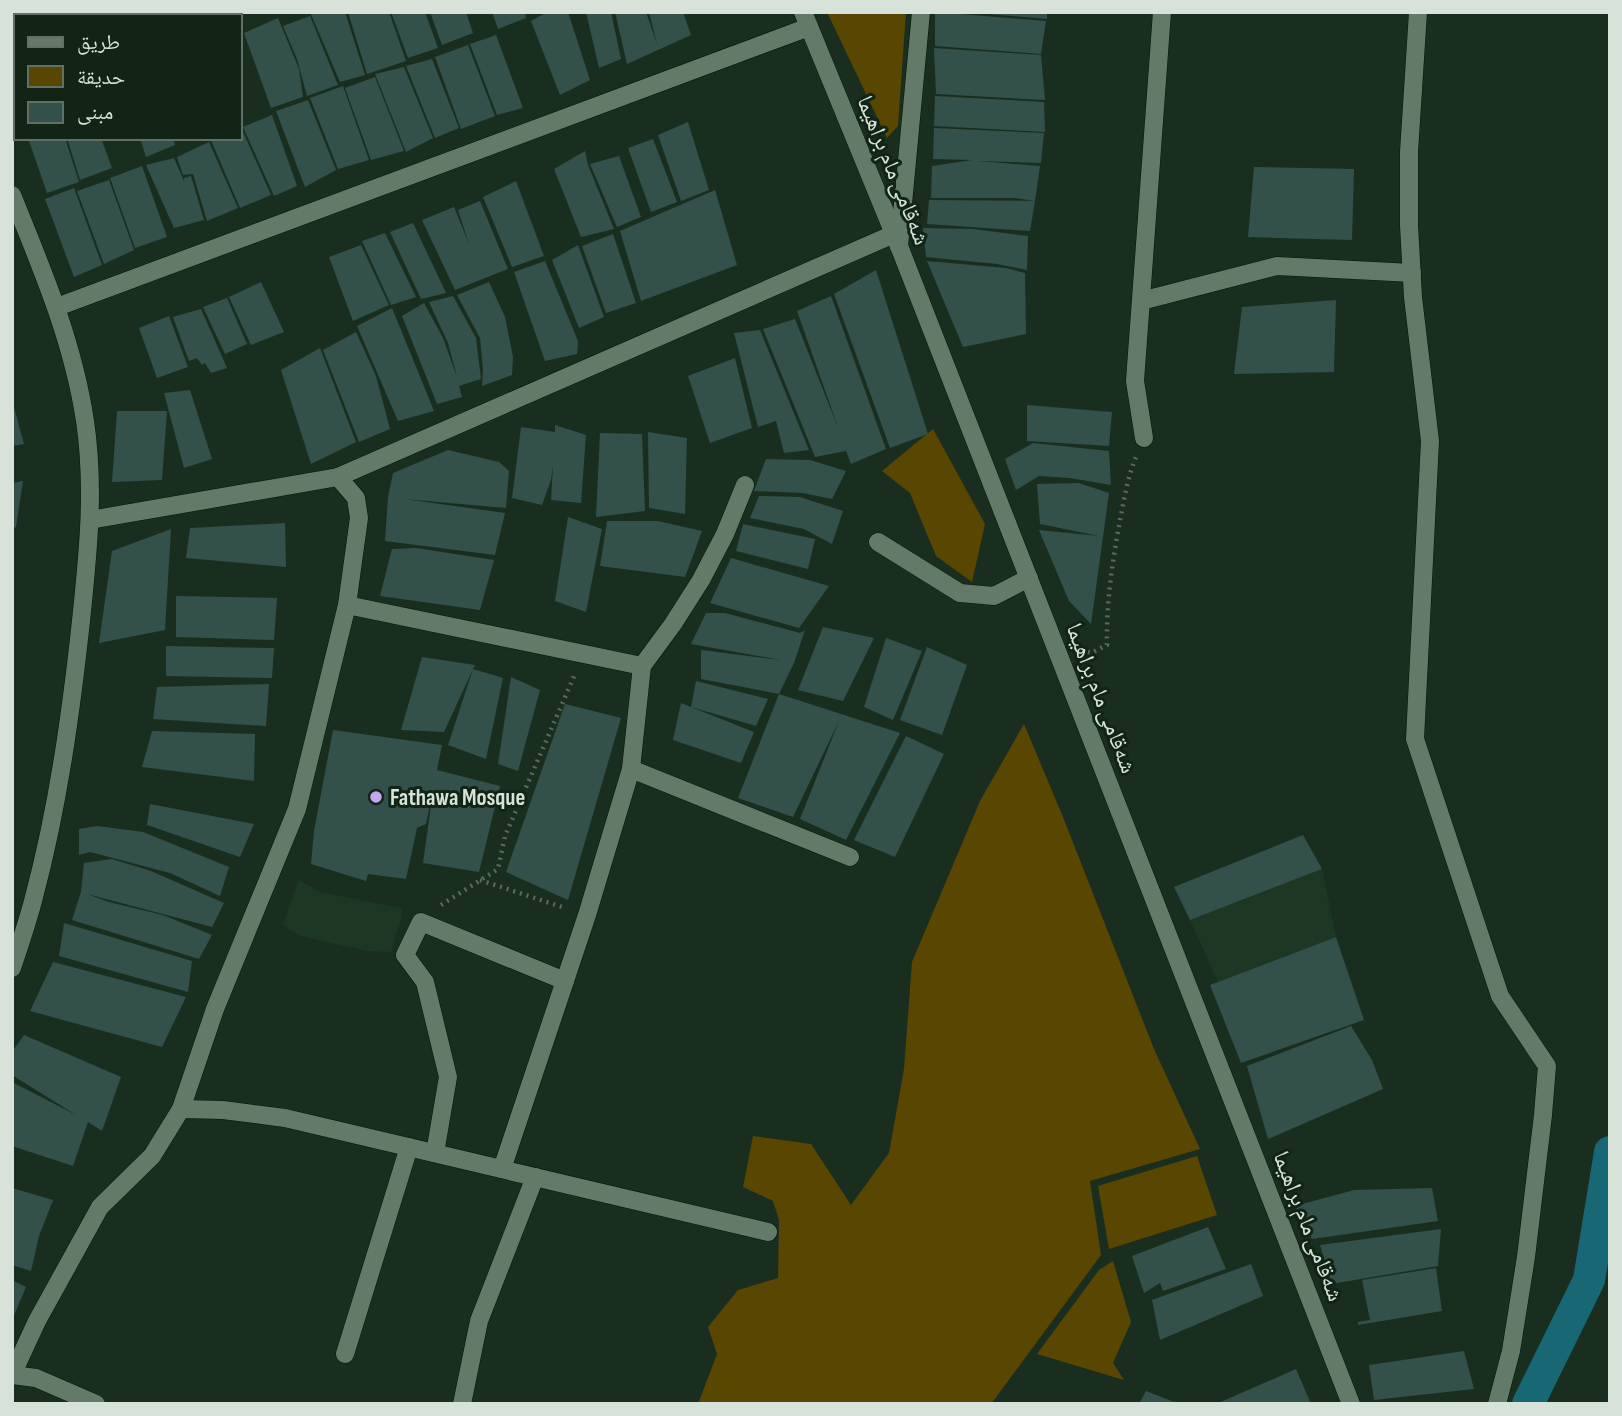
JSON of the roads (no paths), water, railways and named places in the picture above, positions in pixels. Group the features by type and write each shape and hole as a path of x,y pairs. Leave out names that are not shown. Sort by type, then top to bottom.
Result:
{"street":[{"path":"90,520 338,477 896,240 921,12"},
{"path":"1144,438 1135,381 1162,12"},
{"path":"1418,12 1409,152 1412,273 1420,370 1430,441 1415,739 1500,996 1547,1066 1544,1115 1526,1257 1511,1351 1497,1404"},
{"path":"57,307 806,20"},
{"name":"شەقامی مام براهیما","path":"806,20 1054,641 1351,1404"},
{"path":"12,195 57,307 71,352 85,420 90,471 90,520 75,679 53,814 34,897 12,968"},
{"path":"1141,301 1277,266 1412,273"},
{"path":"96,1404 36,1378 12,1375 37,1321 100,1207 152,1156 181,1109 215,1009 297,808 347,605 359,518 356,498 338,477"},
{"path":"502,1169 587,915 631,769 642,666 701,580 725,534 745,485"},
{"path":"878,542 960,593 994,596 1029,578"},
{"path":"347,605 642,666"},
{"path":"631,769 850,857"},
{"path":"435,1153 448,1077 425,982 405,955 421,922 565,981"},
{"path":"181,1109 223,1110 285,1118 768,1232"},
{"path":"345,1354 409,1147"},
{"path":"463,1404 479,1321 535,1177"}],"waterway":[{"path":"1528,1404 1589,1280 1610,1152"}],"place":[{"name":"Fathawa Mosque","path":"376,797"}]}
